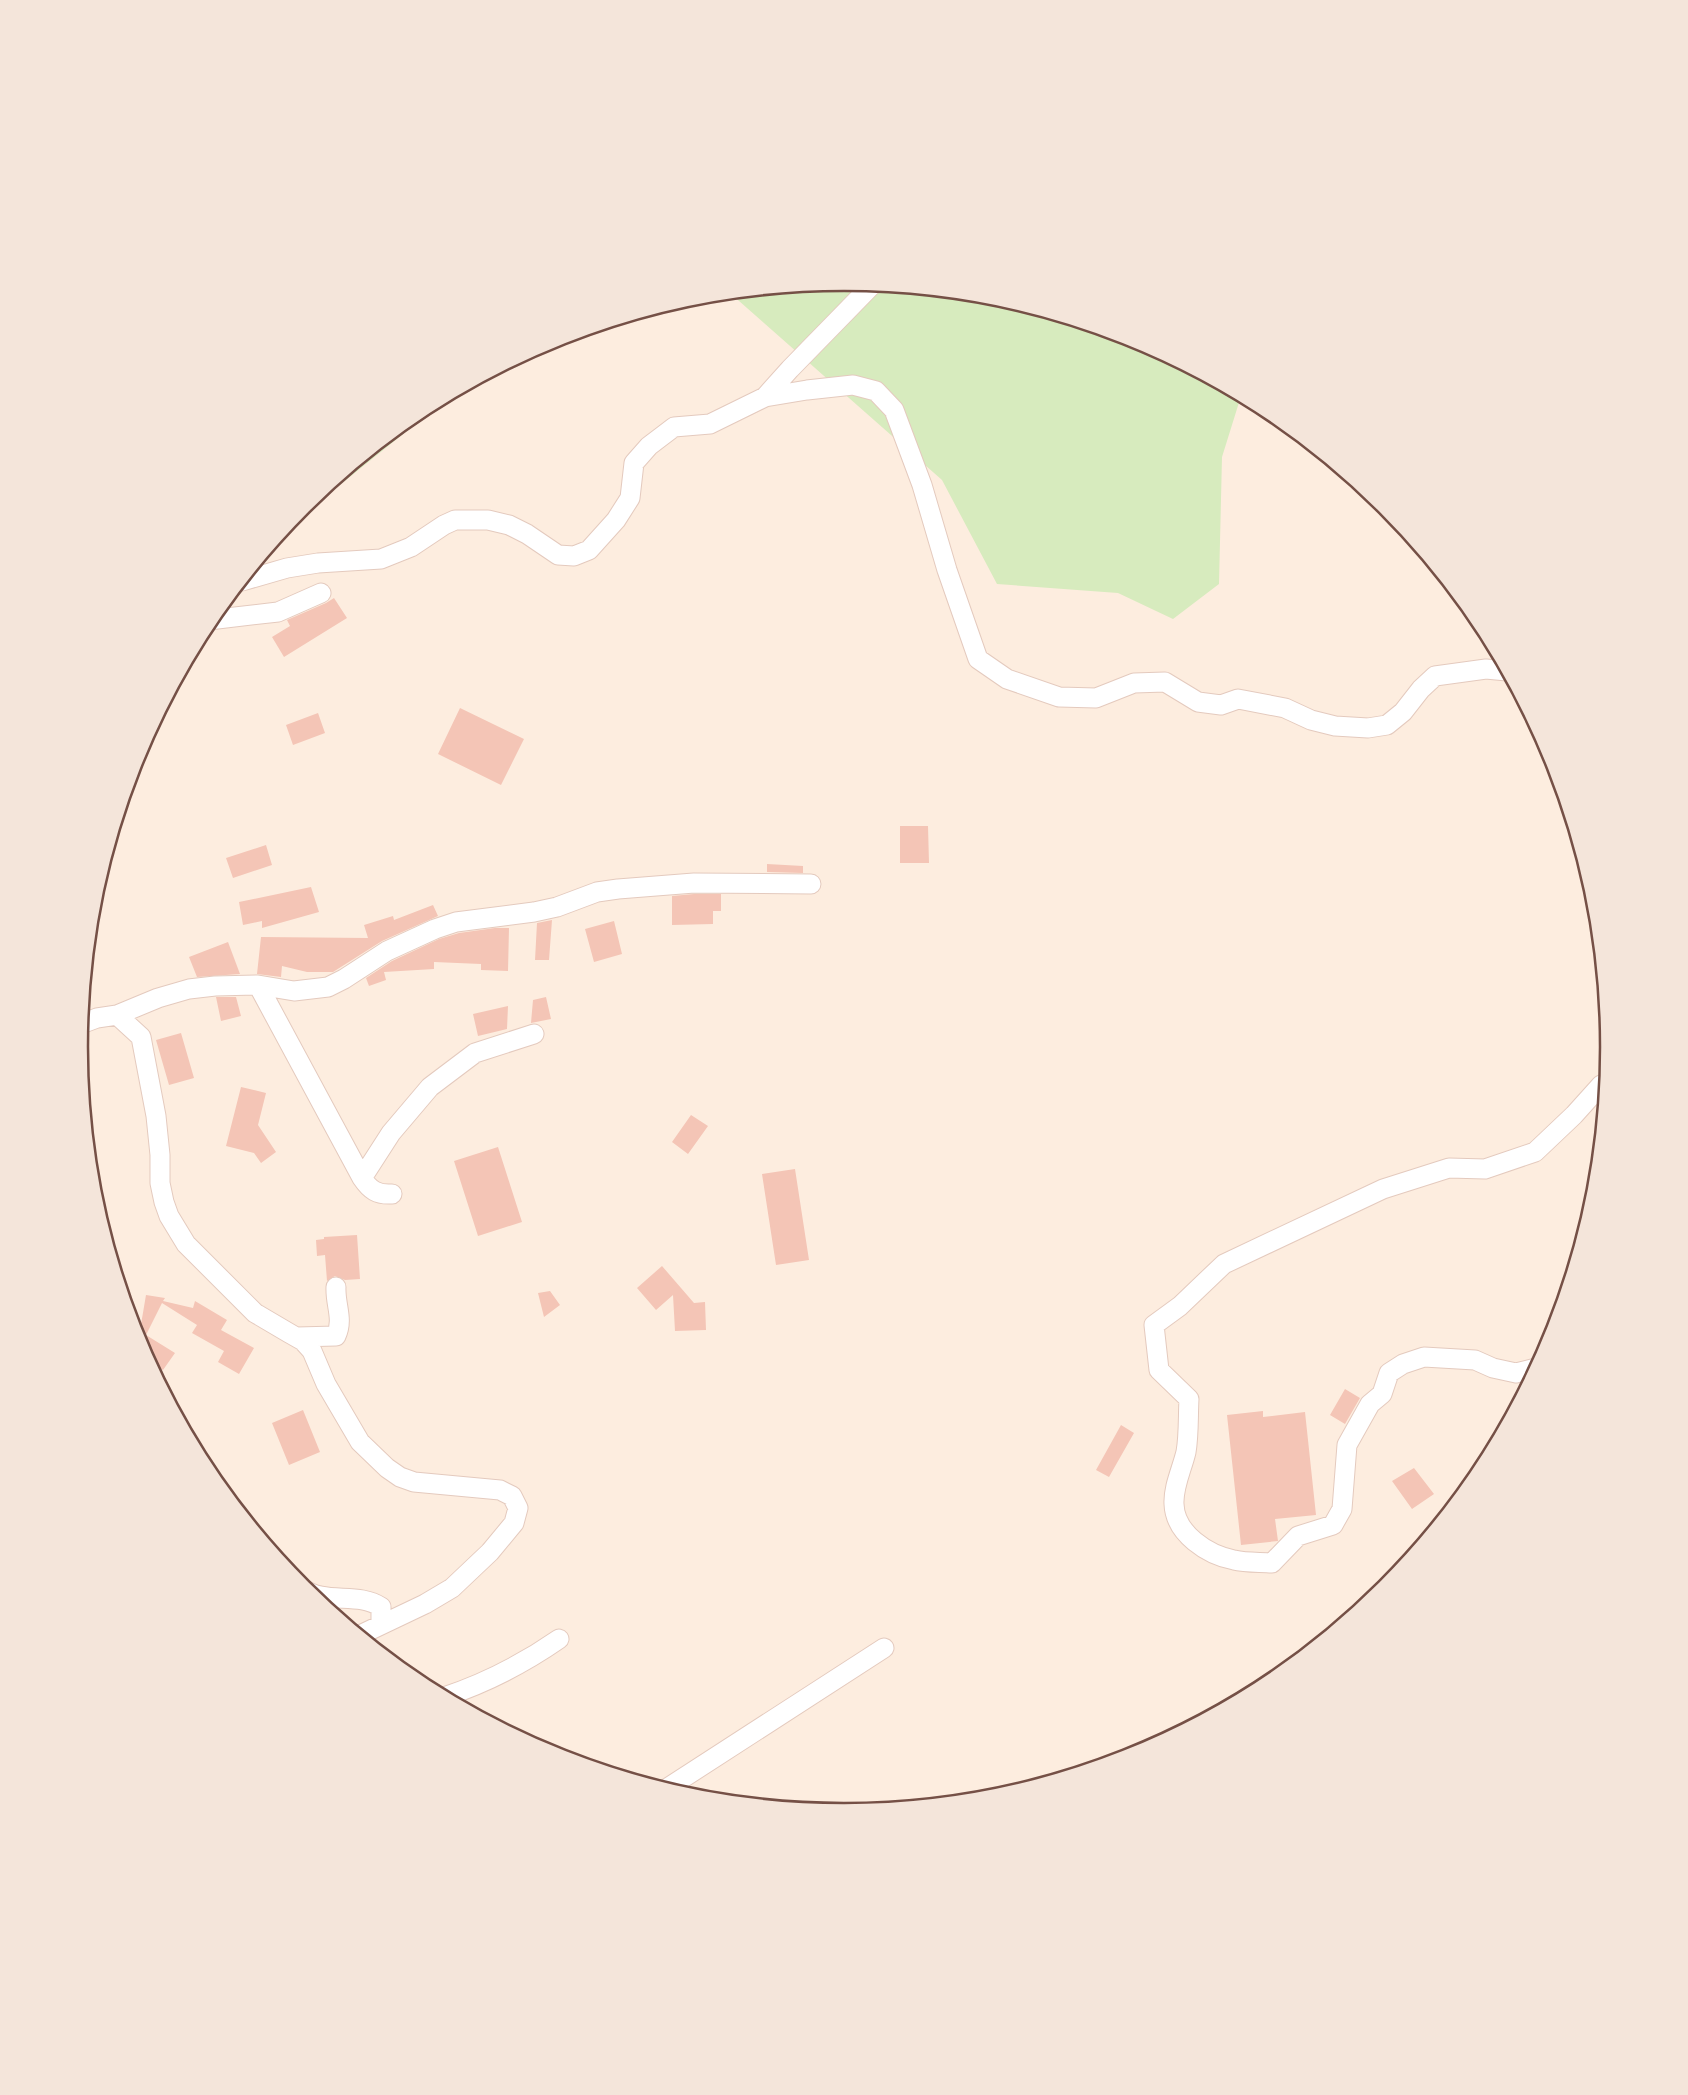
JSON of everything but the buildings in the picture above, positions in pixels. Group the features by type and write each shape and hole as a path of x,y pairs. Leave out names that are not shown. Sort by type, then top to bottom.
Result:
{"street":[{"path":"766,397 803,355 865,292"},
{"path":"251,578 287,568 318,563 381,559 411,547 455,520 488,520 509,525 527,534 558,555 574,556 589,550 616,520 630,498 634,463 650,446 674,427 710,424 766,397 853,385 876,391 894,410 922,486 947,570 978,658 1007,679 1059,697 1096,698 1134,683 1165,682 1198,702 1220,705 1238,699 1285,708 1311,720 1335,726 1368,728 1387,725 1403,712 1421,689 1435,676 1486,670 1500,671"},
{"path":"221,619 278,612 321,593"},
{"path":"89,1021 117,1015 158,998 215,986 258,985 294,991 328,987 387,951 436,929 456,922 534,912 557,907 597,892 694,883 811,884"},
{"path":"258,985 362,1178 375,1192 383,1195 392,1194"},
{"path":"117,1015 141,1037 156,1116 160,1155 160,1182 169,1216 186,1244 255,1313 297,1337 312,1351 326,1384 360,1442 387,1468 400,1477 414,1482 500,1490 512,1496 518,1508 514,1523 496,1545 452,1588 425,1604 365,1633"},
{"path":"362,1178 391,1133 430,1087 475,1053 534,1034"},
{"path":"1528,1370 1516,1373 1492,1368 1475,1360 1424,1357 1403,1364 1389,1373 1382,1394 1370,1404 1347,1445 1342,1509 1333,1525 1298,1536 1272,1563 1235,1560 1212,1553 1193,1540 1178,1519 1174,1505 1176,1488 1186,1451 1189,1399 1159,1370 1154,1325 1180,1306 1224,1264 1383,1189 1449,1168 1485,1169 1535,1152 1574,1116 1599,1087"},
{"path":"297,1337 336,1336 340,1328 340,1310 336,1287"},
{"path":"325,1597 373,1602 381,1607 381,1624"},
{"path":"452,1694 502,1674 559,1640"},
{"path":"674,1784 884,1648"}],"green space":[{"path":"844,291 943,297 992,306 1040,317 1087,331 1134,349 1179,369 1239,403 1222,457 1219,584 1173,619 1118,593 997,584 942,480 736,299"},
{"path":"416,424 332,491 383,447"}]}
